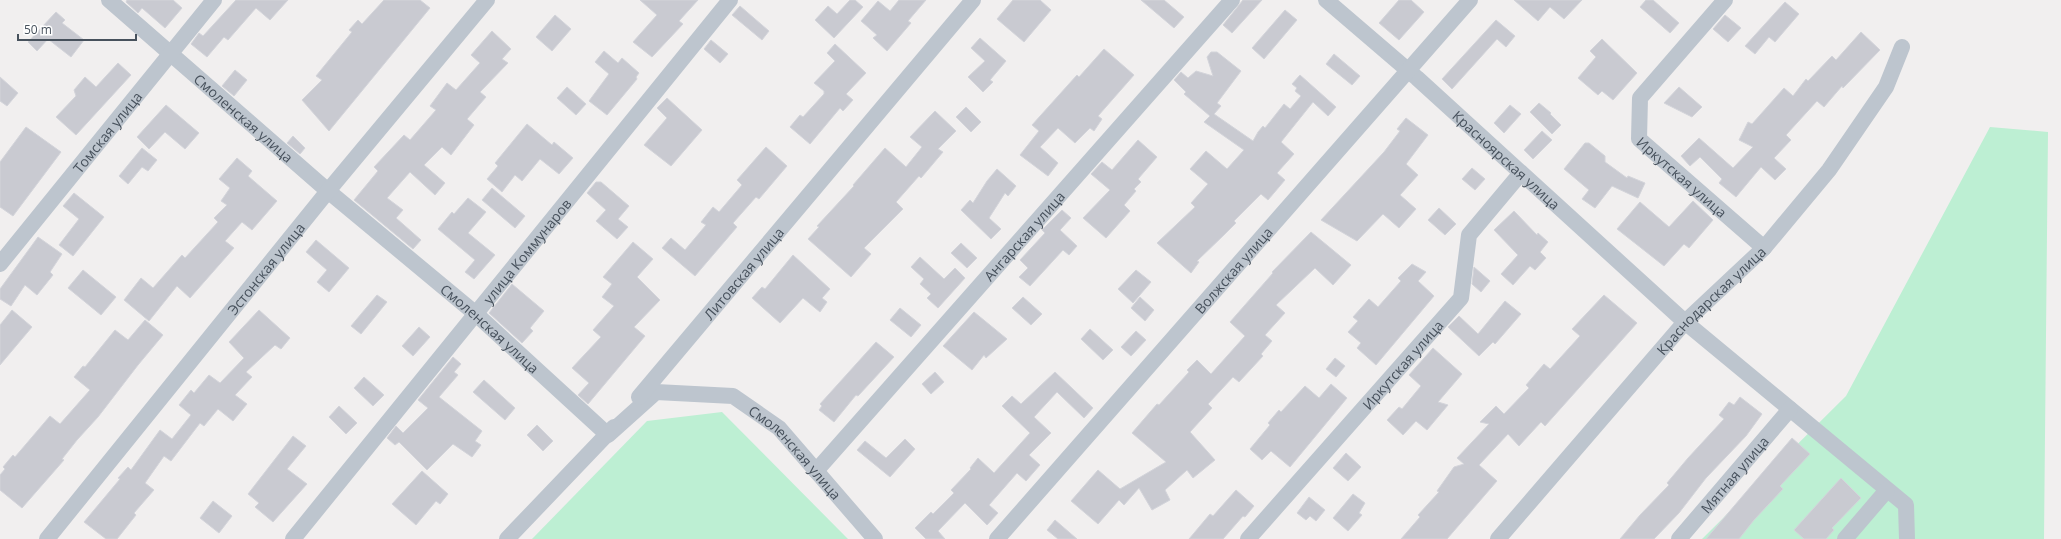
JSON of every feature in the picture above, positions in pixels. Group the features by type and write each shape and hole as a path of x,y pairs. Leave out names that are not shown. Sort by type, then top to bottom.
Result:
{"street":[{"name":"Смоленская улица","path":"109,0 328,191 476,314 608,435 656,392 733,396 779,428 875,539"},
{"name":"Томская улица","path":"0,264 214,0"},
{"name":"Эстонская улица","path":"47,539 328,191 486,0"},
{"name":"улица Коммунаров","path":"293,539 730,0"},
{"name":"Литовская улица","path":"507,539 608,435 973,0"},
{"name":"Ангарская улица","path":"816,471 1232,0"},
{"name":"Красноярская улица","path":"1326,0 1407,70 1684,322 1906,505 1907,539"},
{"name":"Волжская улица","path":"997,539 1470,0"},
{"name":"Иркутская улица","path":"1726,0 1640,98 1639,139 1764,248"},
{"name":"Краснодарская улица","path":"1498,539 1684,322 1764,248 1829,170 1886,87 1902,47"},
{"name":"Иркутская улица","path":"1248,539 1461,298 1469,235 1521,174"},
{"name":"Мятная улица","path":"1679,539 1790,409"},
{"path":"1845,539 1887,490"}],"green space":[{"path":"1990,127 2048,132 2044,539 1702,539 1846,396"},
{"path":"722,412 848,539 532,539 647,421"}],"building":[{"path":"127,0 173,0 182,8 165,28 142,8 138,13 126,2"},
{"path":"236,0 288,0 270,20 256,8 228,40 224,37 207,57 191,44 199,33 203,36"},
{"path":"384,0 420,0 430,8 329,131 302,100 322,80 316,76 352,32 349,30 358,20 362,24"},
{"path":"640,0 698,0 679,21 683,24 652,57 633,42 657,15"},
{"path":"850,0 855,0 863,7 834,38 815,20 828,6 837,14"},
{"path":"899,0 926,0 908,21 911,23 887,51 873,38 877,35 861,21 878,1 890,11"},
{"path":"1013,0 1040,0 1051,10 1024,42 997,19"},
{"path":"1141,0 1164,0 1184,17 1174,28"},
{"path":"1243,0 1262,0 1232,33 1223,25"},
{"path":"1399,0 1411,0 1424,12 1399,40 1379,23"},
{"path":"1514,0 1582,0 1564,19 1550,7 1538,21"},
{"path":"1646,0 1653,0 1679,23 1670,33 1640,7"},
{"path":"1785,2 1799,14 1775,42 1769,37 1755,54 1745,46"},
{"path":"740,6 769,31 762,40 732,15"},
{"path":"1285,10 1297,20 1264,59 1252,48"},
{"path":"56,12 65,20 62,23 84,40 71,57 48,39 37,51 28,42"},
{"path":"555,15 571,29 552,51 536,37"},
{"path":"1725,15 1741,28 1728,42 1713,29"},
{"path":"1496,20 1515,36 1506,47 1497,39 1452,89 1442,79"},
{"path":"492,31 511,49 502,59 508,63 480,92 486,97 467,119 474,125 451,155 442,147 424,165 445,183 435,195 410,172 387,198 403,210 396,218 421,240 413,249 354,200 378,171 374,167 404,135 410,140 436,110 430,106 447,83 456,90 480,63 471,55"},
{"path":"1861,32 1880,50 1843,88 1842,86 1824,107 1817,101 1786,135 1791,140 1774,158 1786,169 1775,180 1761,167 1736,197 1719,183 1722,179 1700,157 1690,166 1681,156 1699,138 1733,168 1753,147 1739,140 1748,122 1752,124 1784,88 1793,96 1806,79 1808,81 1832,56 1836,60"},
{"path":"980,38 1006,61 990,80 993,82 983,92 968,77 985,61 971,48"},
{"path":"1602,39 1637,73 1613,100 1602,91 1598,95 1578,78 1596,57 1590,51"},
{"path":"711,40 728,54 720,63 704,49"},
{"path":"835,44 866,73 846,94 853,100 843,111 840,108 810,144 790,127 800,115 803,117 824,94 824,91 814,83 835,61 827,53"},
{"path":"1104,49 1134,75 1098,116 1102,119 1094,131 1090,128 1075,143 1058,128 1040,147 1058,163 1048,176 1020,155 1039,131 1032,125 1077,75 1079,77"},
{"path":"604,51 618,63 622,58 639,73 636,77 637,79 607,115 589,101 609,74 595,62"},
{"path":"1211,52 1217,52 1241,71 1217,103 1221,106 1214,114 1253,141 1263,126 1265,128 1284,104 1290,109 1301,96 1295,91 1297,88 1292,84 1300,75 1336,107 1328,116 1313,102 1281,142 1294,154 1277,173 1285,180 1268,200 1261,194 1234,221 1236,223 1197,261 1199,262 1191,273 1157,243 1195,207 1191,203 1208,184 1190,169 1206,151 1227,169 1244,150 1204,122 1210,116 1184,94 1186,92 1174,80 1181,72 1188,78 1196,71 1213,76 1207,57"},
{"path":"1334,54 1360,76 1352,85 1326,64"},
{"path":"118,63 131,75 76,135 56,117 76,96 74,90 85,77 96,87"},
{"path":"235,70 247,80 234,96 222,86"},
{"path":"0,77 18,93 7,106 0,101"},
{"path":"567,87 586,104 576,115 557,98"},
{"path":"1679,87 1702,107 1692,117 1664,103"},
{"path":"667,98 702,130 671,166 644,145 667,118 657,108"},
{"path":"1539,103 1551,113 1550,114 1561,125 1552,134 1530,112"},
{"path":"166,105 199,133 185,149 165,132 149,149 137,137"},
{"path":"1510,105 1521,114 1504,133 1494,123"},
{"path":"966,107 981,122 971,132 956,117"},
{"path":"935,111 956,131 938,149 943,152 921,178 919,176 896,202 903,209 864,248 871,254 851,277 808,239 819,227 817,226 854,186 853,185 885,148 906,167 922,147 910,137"},
{"path":"1406,118 1428,135 1406,164 1418,175 1400,195 1416,209 1399,228 1383,214 1357,241 1321,220 1384,152 1400,131 1397,129"},
{"path":"527,124 552,145 554,142 573,158 559,174 540,159 522,181 515,175 502,192 487,179 498,166 495,163"},
{"path":"26,127 61,152 13,216 0,207 0,162"},
{"path":"1542,131 1552,140 1533,159 1524,150"},
{"path":"293,136 305,148 300,154 287,143"},
{"path":"1138,140 1157,157 1138,179 1141,182 1134,189 1136,191 1124,205 1130,211 1106,238 1083,218 1110,190 1091,174 1102,162 1112,170"},
{"path":"1585,143 1589,143 1605,156 1605,162 1627,178 1628,176 1645,183 1638,198 1612,186 1595,208 1582,199 1589,190 1564,169"},
{"path":"766,147 787,166 759,199 756,197 733,223 737,227 695,276 662,248 671,238 685,250 706,225 701,222 713,207 719,212 742,185 737,180"},
{"path":"142,148 157,160 148,171 142,167 128,184 119,176"},
{"path":"237,158 252,171 248,176 277,201 252,230 242,222 225,241 234,248 190,298 177,286 149,321 124,300 141,278 153,288 182,255 185,258 218,222 214,218 227,205 221,201 230,188 219,179"},
{"path":"1472,168 1485,179 1475,190 1462,179"},
{"path":"997,169 1016,186 1008,196 1005,193 989,218 1001,229 991,239 961,210 970,200 973,203 987,181"},
{"path":"596,182 601,182 629,206 618,219 628,227 617,239 596,221 606,210 587,193"},
{"path":"492,188 525,216 515,228 482,200"},
{"path":"74,193 104,217 73,256 59,245 79,219 63,206"},
{"path":"468,198 486,212 468,233 495,255 474,279 465,272 475,260 438,229 452,212 454,214"},
{"path":"1693,201 1713,220 1689,248 1684,244 1664,266 1617,229 1640,202 1669,227"},
{"path":"1439,208 1456,224 1445,235 1428,220"},
{"path":"1062,210 1071,218 1060,230 1077,246 1069,255 1063,250 1030,286 1019,277 1028,268 1020,260 1045,233 1042,230"},
{"path":"1514,211 1537,235 1538,233 1548,242 1540,252 1546,258 1535,270 1530,266 1513,285 1501,274 1518,255 1494,230"},
{"path":"1311,232 1351,265 1333,285 1315,268 1276,305 1285,313 1265,335 1272,341 1261,354 1263,356 1239,382 1233,377 1208,404 1212,408 1190,432 1215,460 1193,478 1187,470 1165,490 1170,500 1152,510 1139,488 1124,505 1119,500 1098,524 1071,501 1098,470 1120,489 1166,462 1132,433 1157,404 1159,405 1189,372 1187,370 1197,360 1211,374 1245,336 1230,322 1273,273 1272,272"},
{"path":"38,237 62,254 50,272 53,275 37,295 25,285 11,306 0,299 0,289"},
{"path":"316,240 349,268 329,292 317,282 327,270 306,252"},
{"path":"633,242 653,259 637,277 660,300 634,327 645,336 588,404 578,395 589,383 572,368 601,337 593,330 614,306 602,297 612,284 603,277"},
{"path":"961,243 977,258 967,268 951,253"},
{"path":"793,255 830,289 822,298 827,302 820,312 803,298 780,323 752,298 762,287 765,289"},
{"path":"920,257 944,279 955,268 965,278 938,308 927,298 931,294 920,284 924,279 911,267"},
{"path":"1412,264 1426,272 1418,281 1434,296 1376,365 1357,348 1361,343 1348,332 1358,321 1353,317 1369,299 1378,307 1401,281 1398,278"},
{"path":"1474,267 1490,281 1481,292 1472,284"},
{"path":"83,270 116,297 101,315 68,288"},
{"path":"1136,270 1151,282 1133,303 1118,289"},
{"path":"512,284 544,311 530,328 533,331 522,343 489,313"},
{"path":"377,295 387,302 361,334 351,326"},
{"path":"1604,295 1637,323 1545,426 1541,422 1519,446 1508,434 1479,465 1497,481 1447,539 1401,539 1420,517 1418,515 1439,492 1437,491 1454,467 1464,464 1457,458 1489,424 1480,422 1496,406 1504,414 1529,388 1526,385 1544,364 1550,369 1580,336 1572,329"},
{"path":"1023,297 1042,314 1031,325 1012,308"},
{"path":"1140,297 1154,310 1145,321 1131,308"},
{"path":"1505,301 1521,314 1495,344 1493,342 1479,356 1448,327 1459,316 1478,334"},
{"path":"900,308 921,325 911,337 890,320"},
{"path":"12,310 32,327 0,365 0,325"},
{"path":"259,310 290,338 281,349 275,345 246,372 252,377 235,395 247,404 233,421 218,409 204,426 200,423 171,461 164,456 145,483 154,490 134,513 136,515 117,539 106,539 84,522 120,479 118,478 128,467 131,470 160,430 172,439 191,415 179,405 191,390 194,393 209,375 220,383 244,358 229,342"},
{"path":"974,312 1007,339 986,358 984,355 972,370 943,346"},
{"path":"145,320 163,335 98,417 62,459 64,460 22,508 0,490 0,475 5,469 3,467 13,455 15,457 50,416 60,424 90,390 74,377 83,366 85,367 115,330 128,340"},
{"path":"419,327 430,337 413,356 402,346"},
{"path":"1090,329 1113,350 1103,360 1081,339"},
{"path":"1136,331 1146,340 1131,356 1121,347"},
{"path":"876,342 894,357 858,396 856,395 834,422 819,410 822,406 820,404"},
{"path":"1433,348 1462,374 1438,402 1448,405 1427,430 1416,421 1403,435 1387,420 1399,407 1402,409 1421,386 1409,375"},
{"path":"453,357 461,364 454,372 458,375 439,397 482,431 475,441 481,445 472,457 453,444 427,470 399,442 395,445 387,438 396,426 403,433 428,408 418,400"},
{"path":"1335,358 1345,366 1336,377 1326,369"},
{"path":"935,372 944,382 931,394 922,384"},
{"path":"1055,372 1093,408 1084,418 1057,392 1034,417 1051,433 1029,455 1040,465 1026,481 1017,473 989,505 998,513 987,525 965,503 938,531 945,539 926,539 915,528 931,512 933,514 954,493 951,490 971,469 970,468 978,458 994,473 1030,433 1002,406 1012,396 1021,404"},
{"path":"364,377 384,395 373,406 354,388"},
{"path":"484,380 515,408 505,420 473,392"},
{"path":"1331,384 1347,398 1290,467 1271,451 1262,460 1250,449 1270,425 1268,423 1279,410 1281,412 1305,386 1319,398"},
{"path":"1740,397 1762,414 1746,436 1706,478 1679,513 1654,539 1620,539 1640,515 1669,485 1667,483 1688,458 1724,419 1719,415 1729,402 1734,405"},
{"path":"339,406 357,423 346,434 329,417"},
{"path":"537,425 553,441 543,451 527,435"},
{"path":"293,436 306,446 287,469 307,484 273,522 255,507 259,503 248,494"},
{"path":"1792,438 1810,454 1780,486 1783,489 1754,520 1739,539 1706,539"},
{"path":"905,439 915,449 890,477 857,450 865,441 886,458"},
{"path":"1346,453 1361,467 1348,481 1333,468"},
{"path":"422,471 448,494 440,504 436,501 416,525 392,504"},
{"path":"1841,478 1861,498 1832,528 1834,530 1826,539 1804,539 1794,530"},
{"path":"1236,490 1254,506 1245,517 1243,516 1223,539 1189,539 1210,514 1213,516"},
{"path":"1353,494 1365,503 1359,513 1362,515 1348,531 1333,518"},
{"path":"1309,497 1325,510 1316,521 1310,516 1306,520 1297,513"},
{"path":"213,501 232,516 219,533 200,518"},
{"path":"1055,520 1077,539 1058,539 1047,530"}]}
